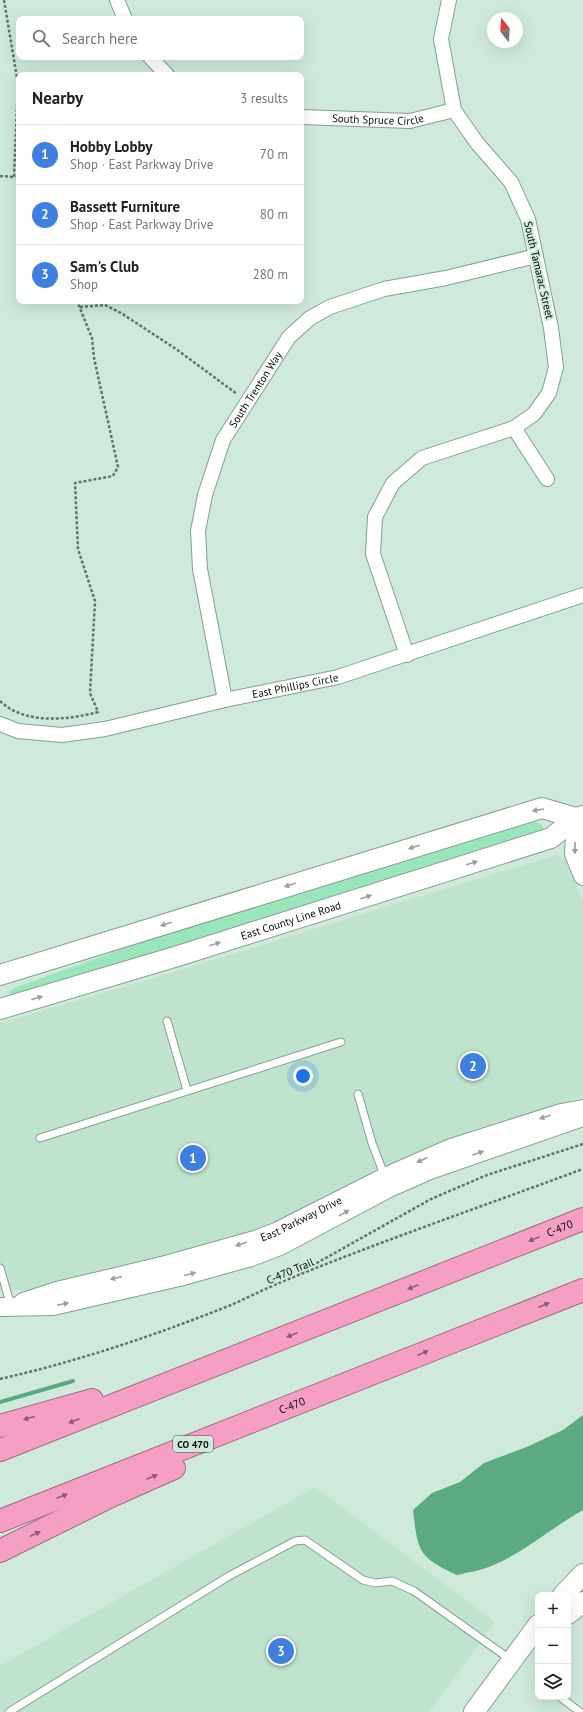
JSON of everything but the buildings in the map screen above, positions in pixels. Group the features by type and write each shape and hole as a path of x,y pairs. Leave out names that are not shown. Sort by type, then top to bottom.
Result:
{"highway":[{"name":"C-470","path":"0,1450 241,1356 583,1219"},
{"name":"C-470","path":"0,1521 583,1290"},
{"path":"0,1426 87,1401 175,1372 241,1356"},
{"path":"0,1551 146,1479 356,1392 387,1368"}],"main road":[{"path":"0,975 542,808 581,821"},
{"name":"East County Line Road","path":"0,1010 171,958 551,838 581,821"},
{"path":"566,1592 583,1574"},
{"path":"571,1612 583,1602"},
{"path":"474,1712 536,1628"},
{"path":"512,1660 535,1641"}],"street":[{"path":"117,0 124,16"},
{"name":"South Tamarac Street","path":"407,655 373,554 375,517 393,483 422,458 514,428 534,414 549,393 556,366 552,328 528,219 511,182 477,143 454,110 441,39 449,0"},
{"path":"153,60 164,72"},
{"name":"South Spruce Circle","path":"304,117 410,122 454,110"},
{"name":"South Trenton Way","path":"225,700 200,569 198,531 205,495 223,440 289,337 310,318 330,307 384,289 446,278 536,256"},
{"path":"514,428 547,479"},
{"name":"East Phillips Circle","path":"0,724 18,731 62,736 105,729 225,700 338,677 583,595"},
{"path":"581,821 574,854 583,876"},
{"name":"East Parkway Drive","path":"5,1306 32,1308 53,1306 179,1277 251,1257 309,1231 387,1182 457,1146 561,1112 583,1109"},
{"name":"East Parkway Drive","path":"387,1182 550,1130 583,1117"}],"lane":[{"path":"167,1021 187,1090"},
{"path":"40,1138 341,1042"},
{"path":"358,1094 372,1143 387,1182"},
{"path":"0,1268 5,1306"},
{"path":"9,1712 229,1576 295,1541 304,1540 363,1580 375,1582 392,1581 414,1591 512,1660"},
{"path":"564,1700 580,1712"}],"path":[{"path":"4,0 16,72"},
{"path":"0,176 14,177 16,130"},
{"path":"0,701 8,708 29,715 54,719 79,717 98,712 90,693 95,601 78,549 75,483 113,476 118,467 94,358 92,338 78,304"},
{"path":"80,307 105,305 121,312 176,348 247,402"},
{"path":"290,1278 431,1199 487,1175 583,1144"},
{"name":"C-470 Trail","path":"0,1379 116,1347 230,1305 290,1278 583,1169"}],"shaded area":[{"path":"535,822 541,824 544,830 378,884 12,996 11,993 8,994 14,988 170,932 516,826"},
{"path":"556,855 566,860 583,902 583,1096 517,1118 271,1227 153,1262 29,1290 0,1291 0,1023 144,981"},
{"path":"583,1415 583,1510 518,1552 496,1564 482,1569 457,1575 427,1558 422,1552 416,1535 413,1510 432,1493 460,1482 484,1463 529,1446 563,1430"},
{"path":"315,1487 495,1622 429,1712 0,1712 0,1666"}],"waterway":[{"path":"0,1402 73,1381"}],"place":[{"name":"Bassett Furniture","path":"473,1066"},
{"name":"Hobby Lobby","path":"193,1158"},
{"name":"Sam's Club","path":"281,1651"}]}
